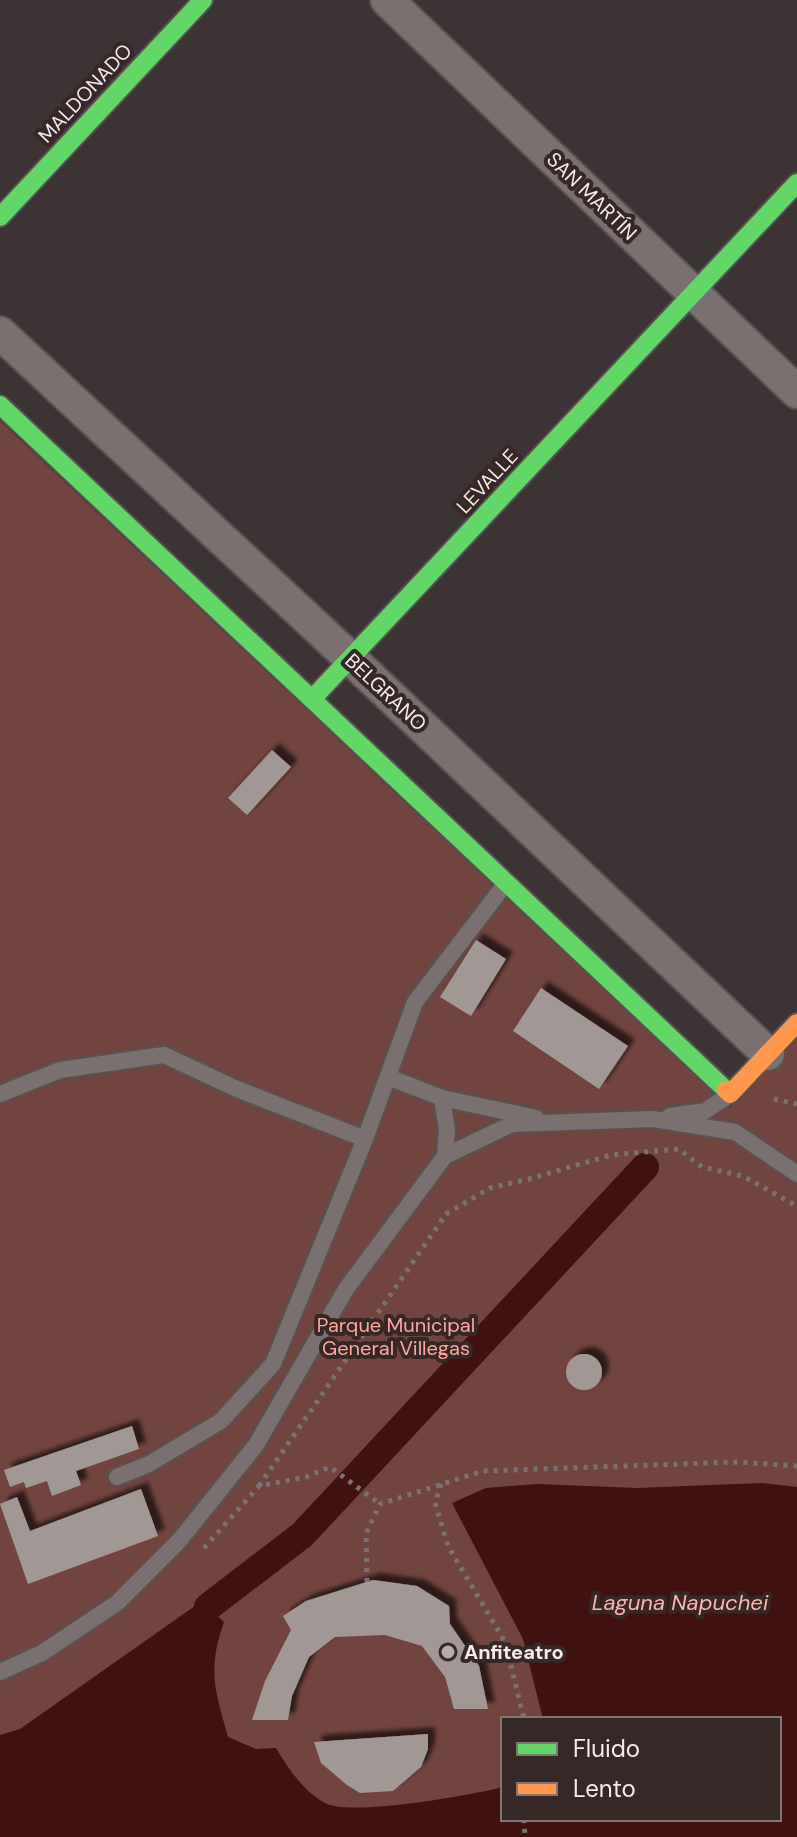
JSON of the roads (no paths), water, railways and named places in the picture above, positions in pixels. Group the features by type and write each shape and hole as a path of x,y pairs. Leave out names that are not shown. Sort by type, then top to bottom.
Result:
{"street":[{"name":"MALDONADO","path":"0,217 203,0"},
{"name":"SAN MARTÍN","path":"387,0 797,392"},
{"name":"LEVALLE","path":"312,699 797,183"},
{"name":"BELGRANO","path":"0,333 350,658 768,1054"},
{"path":"0,405 730,1094 797,1023"}],"lane":[{"path":"117,1477 149,1464 221,1421 273,1364 365,1139 415,1002 506,882"},
{"path":"0,1094 60,1070 164,1055 237,1089 365,1139"},
{"path":"388,1077 442,1098 554,1122"},
{"path":"0,1672 42,1653 117,1603 179,1541 256,1445 346,1289 445,1156 512,1124 653,1119 705,1111 730,1094"},
{"path":"730,1094 726,1113 735,1132"},
{"path":"442,1098 447,1130 445,1156"},
{"path":"653,1119 735,1132 797,1174"}],"water":[{"name":"Laguna Napuchei","path":"762,1483 797,1487 797,1837 0,1837 0,1735 20,1729 202,1601 224,1622 214,1667 228,1737 256,1749 276,1748 303,1786 325,1803 339,1807 384,1806 501,1787 501,1821 781,1821 781,1717 542,1717 523,1639 452,1503 486,1488 537,1484 637,1488"}],"waterway":[{"path":"208,1607 302,1535 645,1167"}],"place":[{"name":"Anfiteatro","path":"448,1652"}],"park label":[{"name":"Parque Municipal General Villegas","path":"396,1336"}]}
